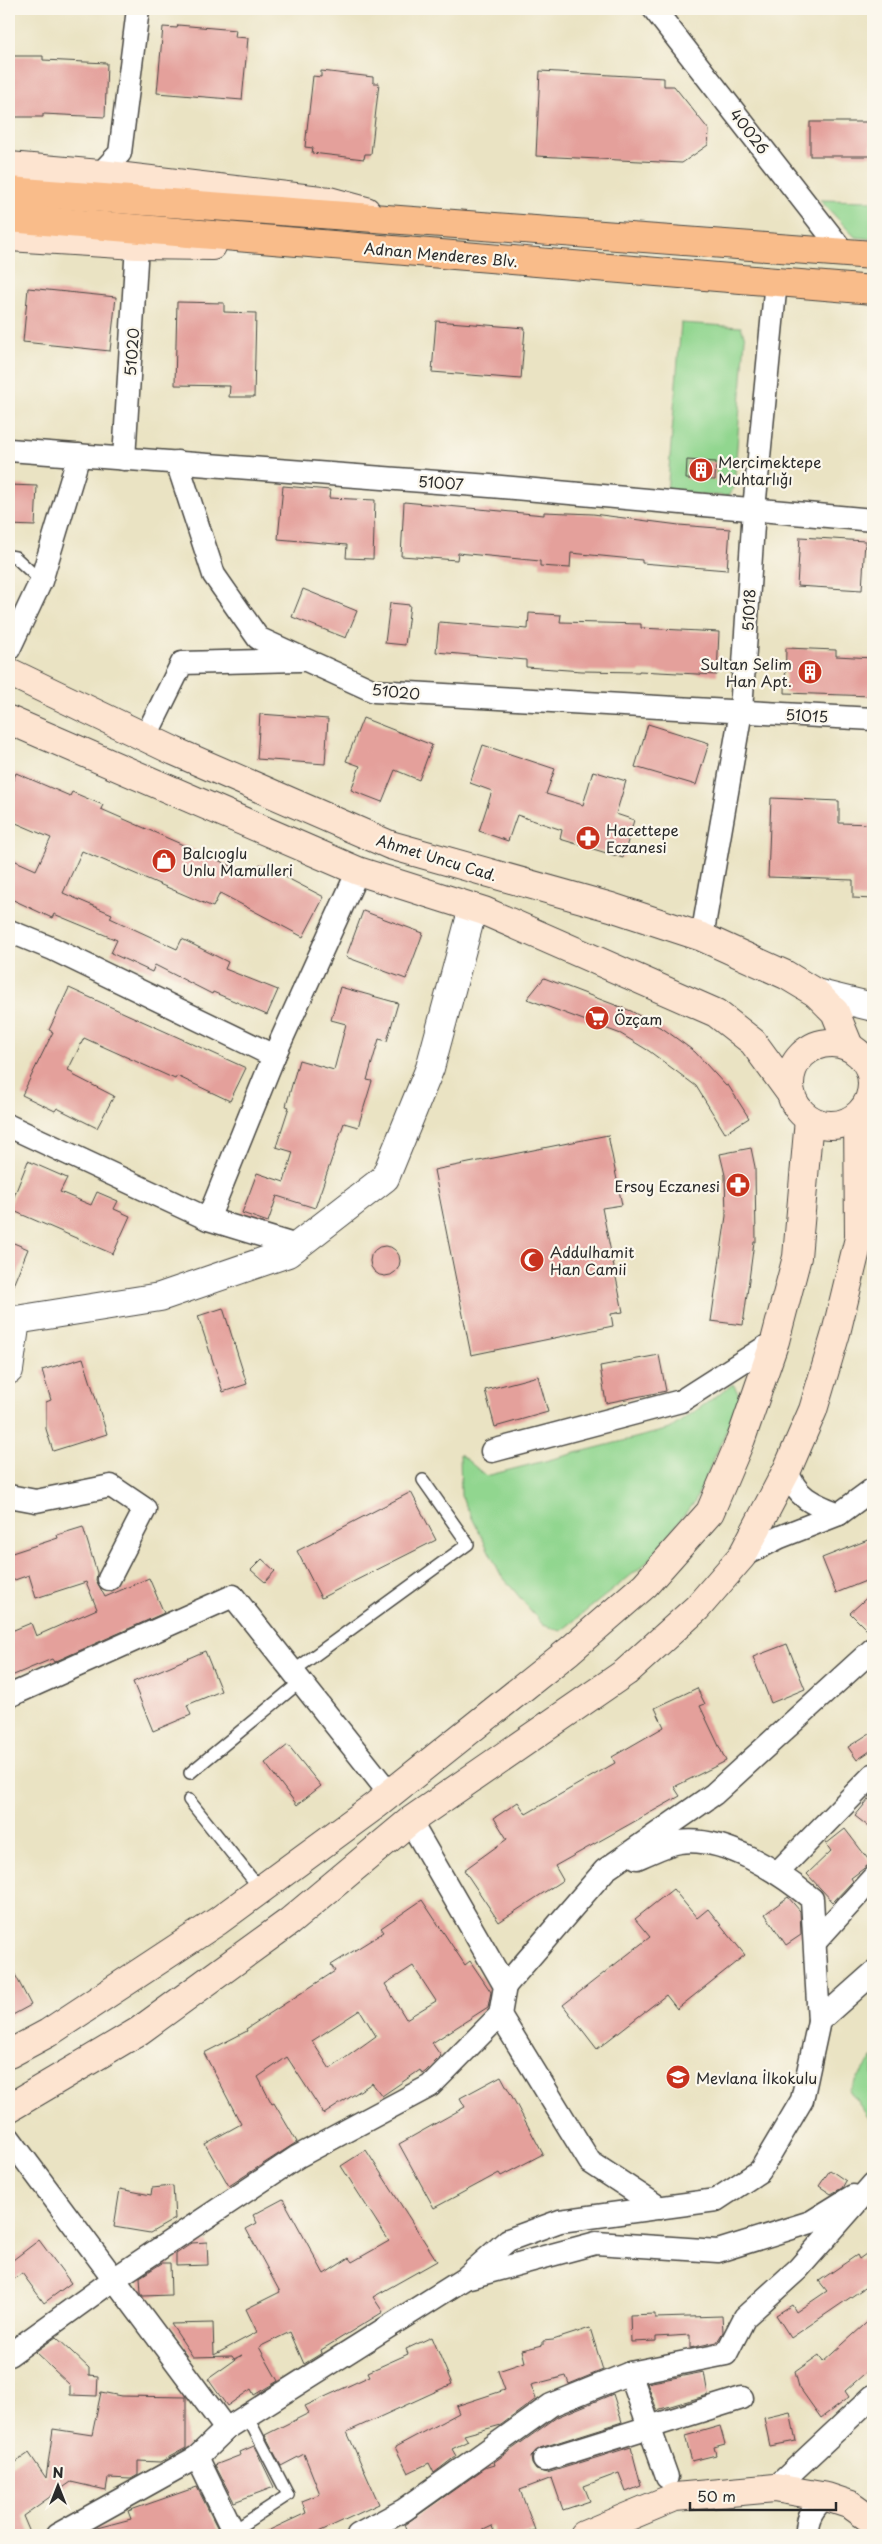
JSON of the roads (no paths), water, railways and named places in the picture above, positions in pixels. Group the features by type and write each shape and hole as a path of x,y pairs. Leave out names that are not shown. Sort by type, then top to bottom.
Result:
{"main road":[{"path":"9,166 100,174 329,201 394,218"},
{"name":"Adnan Menderes Blv.","path":"9,191 394,218 873,255"},
{"name":"Adnan Menderes Blv.","path":"9,218 873,290"},
{"path":"9,237 137,245 369,248"},
{"name":"Ahmet Uncu Cad.","path":"9,672 145,738 390,845 611,907 702,937 786,975 816,993 834,1012 849,1046"},
{"path":"11,726 358,871 472,908 716,1013 754,1042 791,1094 797,1108 809,1119 832,1125 846,1123 868,1102"},
{"path":"9,2108 139,2031 289,1922 410,1821 626,1672 697,1608 742,1556 786,1470 813,1410 836,1333 859,1238 868,1102 873,1081 867,1062 849,1046 832,1042 816,1046 803,1053 791,1074 791,1094"},
{"path":"9,2054 48,2033 128,1982 261,1891 390,1794 569,1651 645,1585 710,1512 741,1439 775,1341 797,1257 809,1119"},
{"path":"584,2535 675,2497 775,2488 827,2497 851,2505 873,2521"}],"street":[{"path":"100,174 120,153 138,9"},
{"name":"40026","path":"654,9 845,254"},
{"name":"51020","path":"124,459 137,245"},
{"name":"51018","path":"702,937 740,711 754,509 776,281"},
{"name":"51007","path":"9,450 177,462 873,520"},
{"path":"9,649 42,581 79,455"},
{"name":"51020","path":"177,462 214,575 258,638 374,691 740,711"},
{"path":"244,661 246,622"},
{"path":"145,738 182,663 306,660"},
{"name":"51015","path":"740,711 873,720"},
{"path":"208,1219 274,1056 358,871"},
{"path":"9,1370 13,1319 160,1297 288,1253 385,1178 430,1068 472,908"},
{"path":"9,931 53,949 274,1056"},
{"path":"816,993 873,1007"},
{"path":"9,1126 208,1219 297,1246"},
{"path":"492,1451 681,1401 775,1341"},
{"path":"786,1470 791,1485 811,1504 839,1514"},
{"path":"9,1496 36,1500 111,1486 145,1509 109,1579"},
{"path":"742,1556 780,1537 839,1514 873,1489"},
{"path":"9,1696 233,1596 390,1794"},
{"path":"9,2356 114,2279 297,2157 430,2086 500,2015 504,1986 606,1870 714,1794 873,1648"},
{"path":"777,1873 873,1775"},
{"path":"410,1821 504,1986"},
{"path":"57,2535 197,2458 226,2429 464,2279 508,2240 560,2221 716,2200 760,2171 802,2100 819,2021 812,1899 786,1877 716,1843 680,1842 606,1870"},
{"path":"815,1942 873,1878"},
{"path":"819,2021 873,1973"},
{"path":"500,2015 590,2162 660,2208"},
{"path":"9,2138 226,2429"},
{"path":"464,2279 596,2243 718,2251 811,2222 873,2184"},
{"path":"358,2535 404,2510 551,2405 630,2373 726,2354 745,2317 798,2269 873,2184"},
{"path":"630,2373 667,2477"},
{"path":"775,2488 873,2396"},
{"path":"544,2460 742,2398"},
{"path":"197,2458 230,2534"},
{"path":"807,2535 811,2513 819,2502 827,2497"}],"lane":[{"path":"9,556 15,557 42,581"},
{"path":"190,1773 296,1677 468,1544 423,1480"},
{"path":"189,1800 261,1891"},
{"path":"230,2534 288,2496 247,2416"}],"place":[{"name":"Mercimektepe Muhtarlığı","path":"701,470"},
{"name":"Sultan Selim Han Apt.","path":"810,672"},
{"name":"Hacettepe Eczanesi","path":"588,838"},
{"name":"Balcıoglu Unlu Mamulleri","path":"164,861"},
{"name":"Özçam","path":"597,1018"},
{"name":"Ersoy Eczanesi","path":"738,1185"},
{"name":"Addulhamit Han Camii","path":"532,1260"},
{"name":"Mevlana İlkokulu","path":"678,2077"}]}
